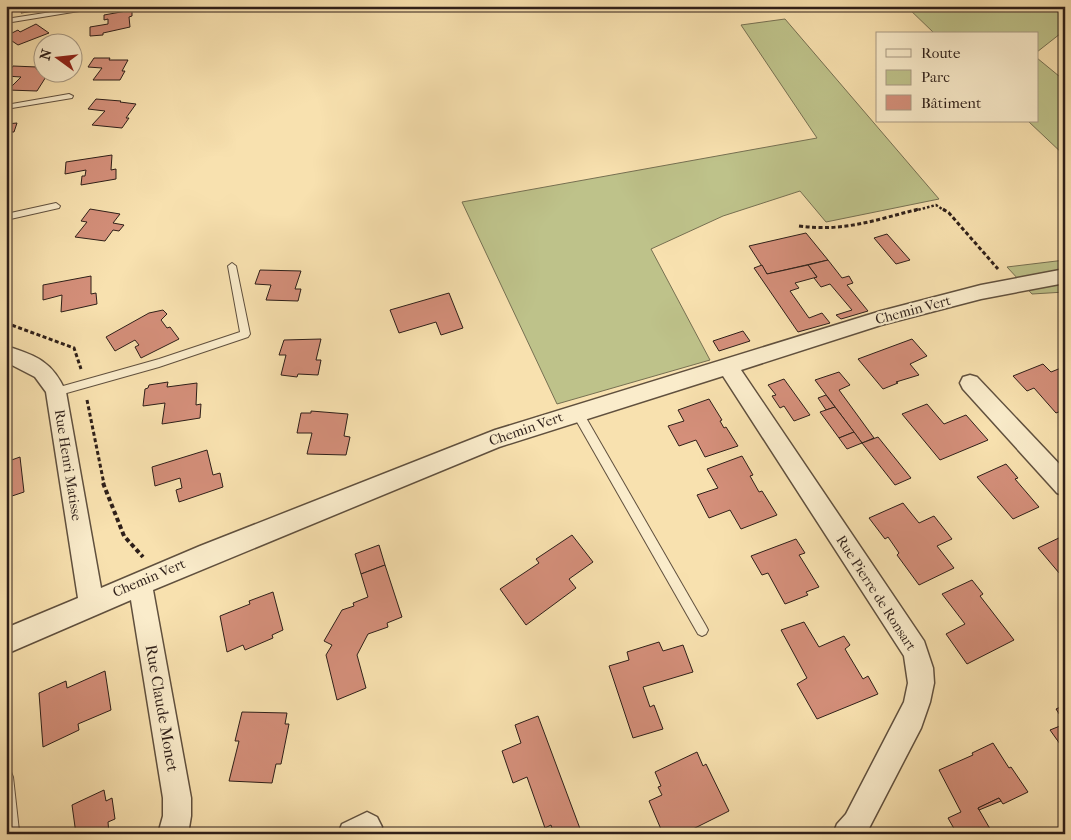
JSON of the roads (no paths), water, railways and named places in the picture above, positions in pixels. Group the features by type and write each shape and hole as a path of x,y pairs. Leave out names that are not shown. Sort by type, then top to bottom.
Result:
{"street":[{"name":"Chemin Vert","path":"6,641 91,603 486,442 577,412 896,314 1012,286 1065,276"},
{"name":"Rue Henri Matisse","path":"6,354 45,371 51,378 56,392 91,603"},
{"name":"Rue Pierre de Ronsart","path":"727,366 915,650 920,668 921,683 911,718 856,824 848,834"},
{"path":"970,383 1065,486"},
{"name":"Rue Claude Monet","path":"140,583 177,798 177,816 173,834"}],"lane":[{"path":"6,21 77,10"},
{"path":"6,107 69,96"},
{"path":"6,217 56,206"},
{"path":"56,392 159,363 246,334 232,266"},
{"path":"577,412 702,630"},
{"path":"6,777 12,831"}]}
